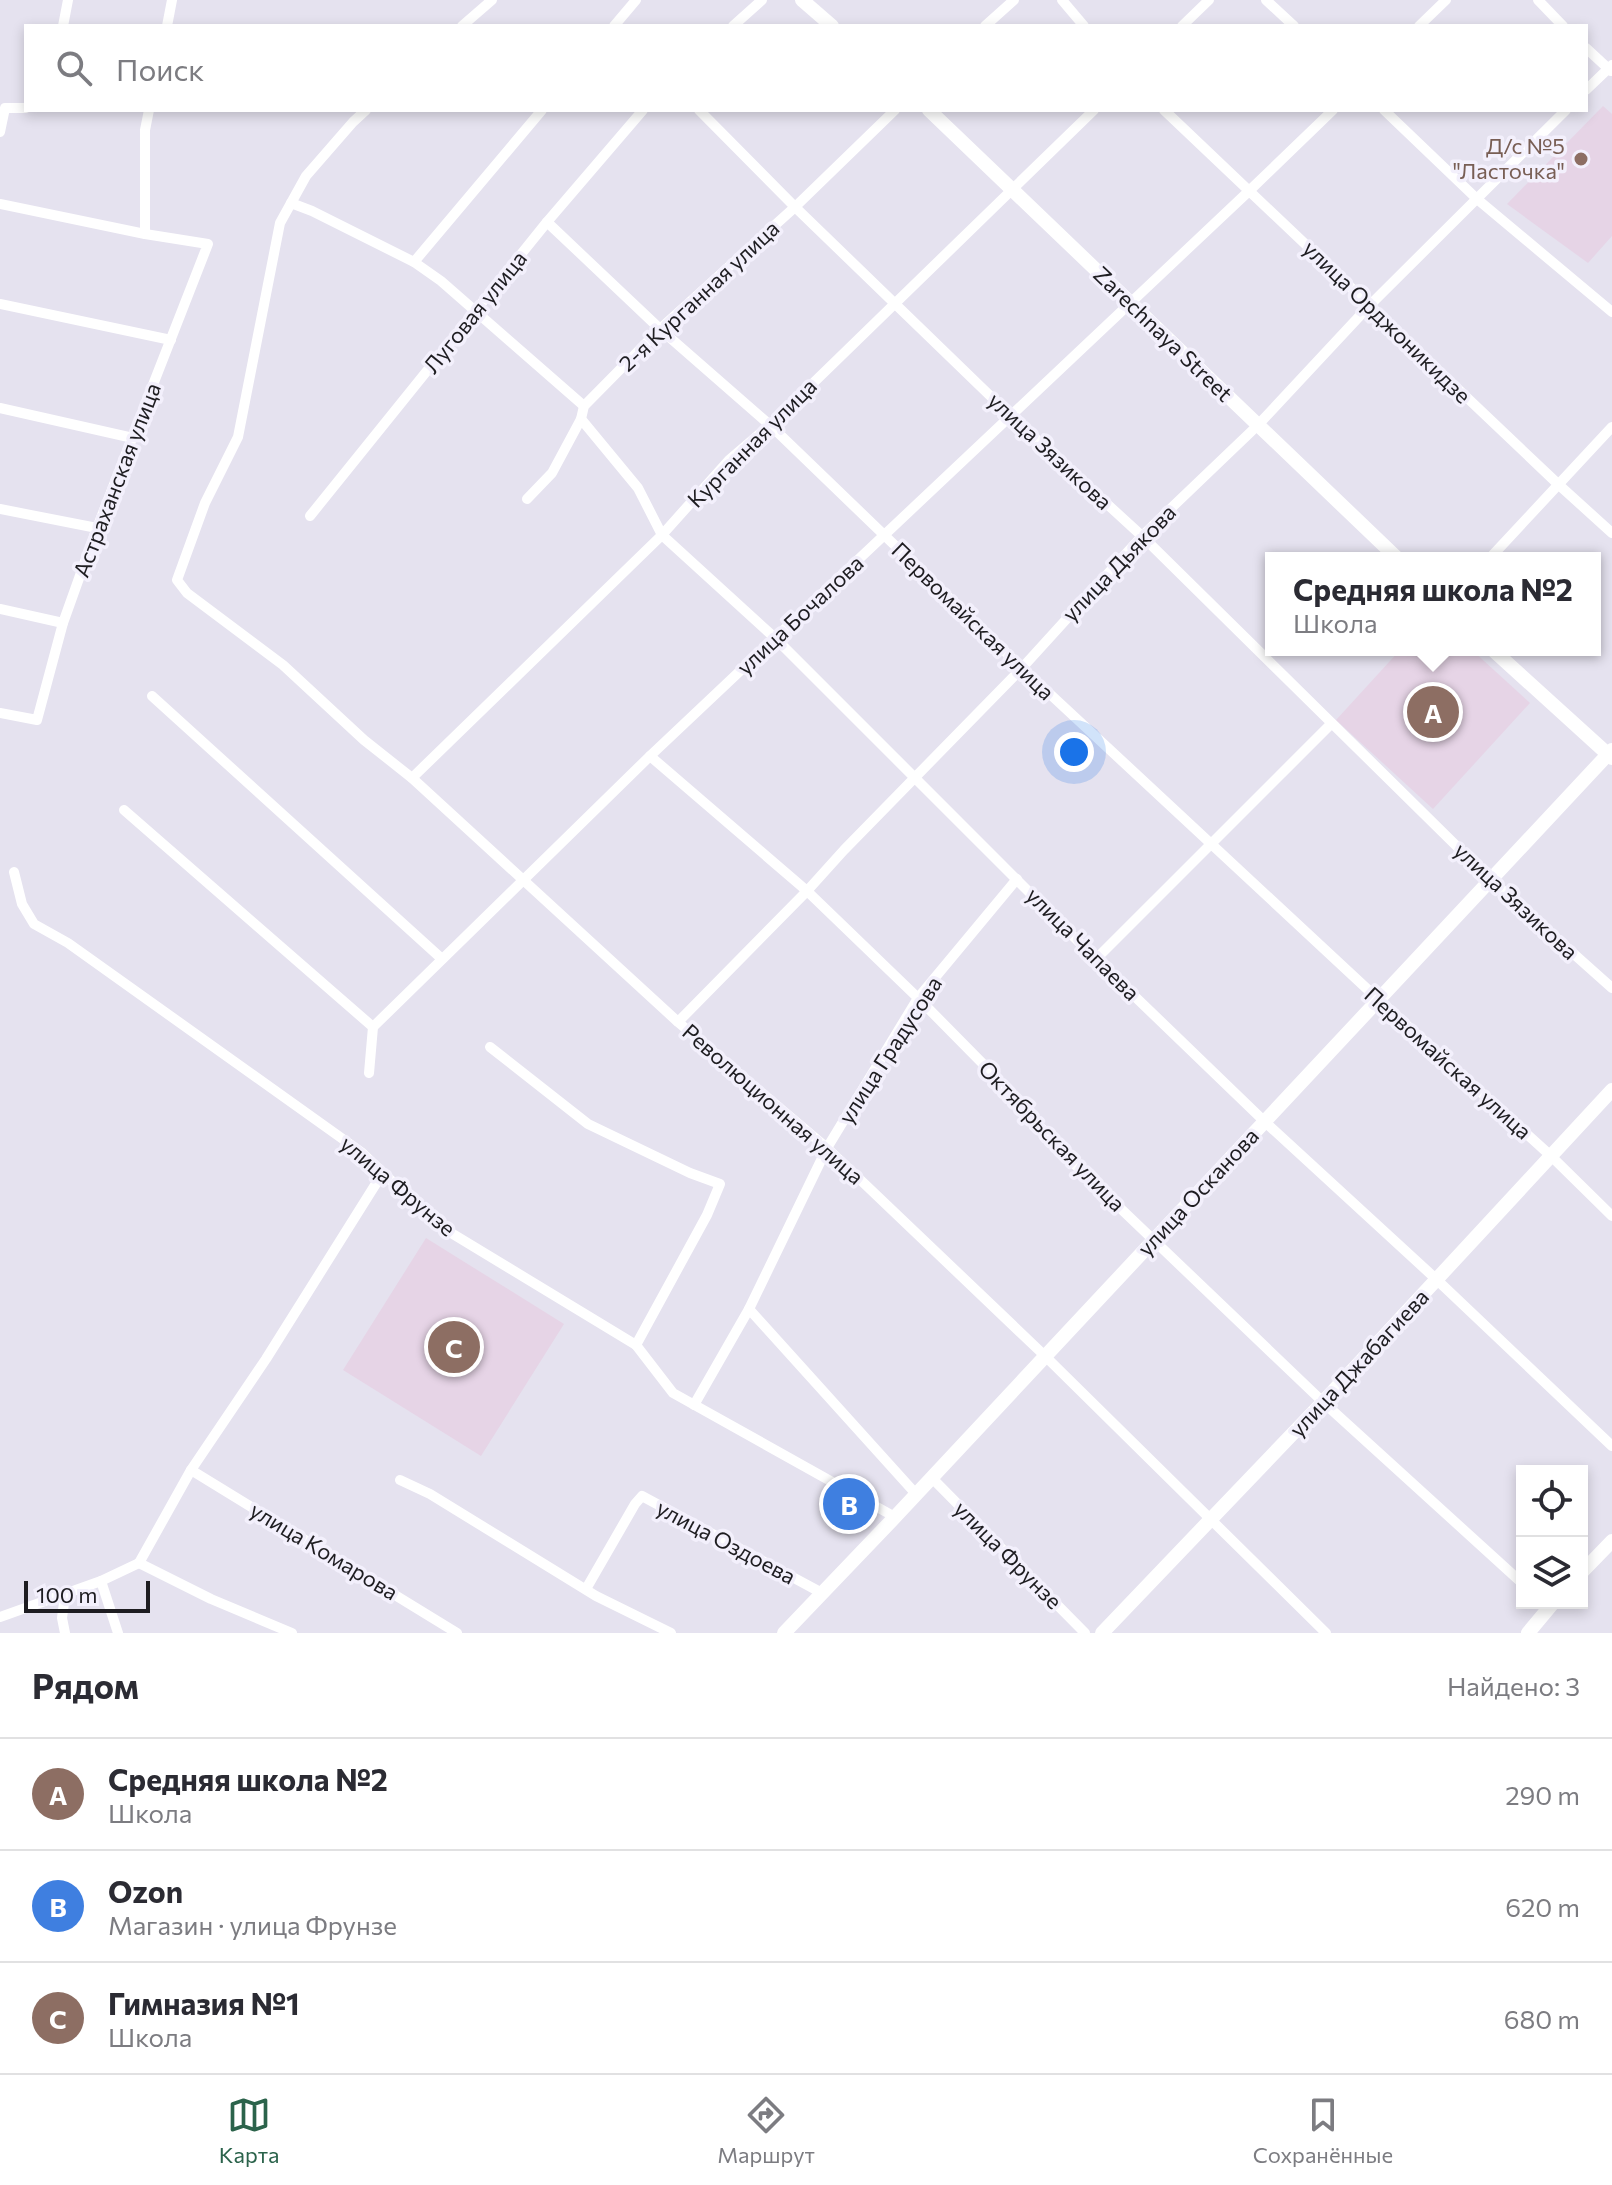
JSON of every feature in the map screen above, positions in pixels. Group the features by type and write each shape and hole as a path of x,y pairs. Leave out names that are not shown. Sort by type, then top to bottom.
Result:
{"main road":[{"path":"802,0 830,24"},
{"name":"Zarechnaya Street","path":"931,112 1391,552"},
{"path":"1500,656 1611,754"},
{"name":"улица Осканова","path":"792,1630 822,1593 1611,754"},
{"name":"улица Джабагиева","path":"1102,1633 1323,1402 1612,1090"},
{"path":"1588,1566 1612,1541"},
{"path":"1528,1633 1545,1609"}],"street":[{"path":"63,24 68,0"},
{"path":"167,24 172,0"},
{"path":"464,24 492,0"},
{"path":"618,24 636,0"},
{"path":"735,24 762,0"},
{"path":"987,24 1014,0"},
{"path":"1062,0 1082,24"},
{"path":"1184,24 1209,0"},
{"path":"1266,0 1292,24"},
{"path":"1421,24 1446,0"},
{"path":"1538,0 1561,24"},
{"path":"1588,50 1611,69 1588,88"},
{"path":"0,132 5,108 24,108"},
{"path":"0,204 145,234 145,130 149,112"},
{"path":"364,112 306,176 291,203 326,217 414,262 441,281 584,406 581,419 552,473 527,499"},
{"path":"414,262 540,112"},
{"name":"Луговая улица","path":"310,516 547,222 641,112"},
{"name":"улица Зязикова","path":"701,112 1011,416 1142,536 1491,880 1612,988"},
{"name":"2-я Курганная улица","path":"584,406 660,329 795,207 893,112"},
{"name":"Курганная улица","path":"412,778 662,535 729,460 770,425 1092,112"},
{"name":"улица Орджоникидзе","path":"1166,112 1612,533"},
{"name":"улица Бочалова","path":"373,1027 650,756 1331,112"},
{"path":"1386,112 1477,199 1612,312"},
{"name":"улица Дьякова","path":"678,1022 1022,668 1142,536 1258,425 1369,306 1564,112"},
{"name":"Революционная улица","path":"291,203 280,223 238,437 205,503 177,580 187,593 283,665 364,740 412,778 678,1022 827,1148 1045,1356 1326,1633"},
{"name":"Первомайская улица","path":"547,222 660,329 770,425 1022,668 1551,1156 1612,1216"},
{"name":"Астраханская улица","path":"0,713 37,720 63,623 97,528 208,244 145,234"},
{"path":"0,304 171,340"},
{"path":"0,408 133,438"},
{"name":"улица Чапаева","path":"581,419 638,488 662,535 775,638 1096,959 1264,1121 1612,1446"},
{"path":"1496,552 1612,427"},
{"path":"0,509 97,528"},
{"path":"0,609 63,623"},
{"path":"152,696 442,959"},
{"path":"1096,959 1331,724"},
{"name":"Октябрьская улица","path":"650,756 807,891 989,1070 1073,1163 1323,1402 1516,1578"},
{"path":"124,810 373,1027 369,1073"},
{"name":"улица Фрунзе","path":"14,872 22,904 34,924 68,943 361,1152 438,1225 636,1345 673,1393 895,1517"},
{"name":"улица Градусова","path":"694,1405 749,1309 827,1148 918,998 1017,879"},
{"path":"490,1047 588,1124 690,1173 720,1184 707,1215 636,1345"},
{"path":"0,1617 65,1595 139,1563 191,1470 266,1359 382,1174"},
{"path":"749,1309 916,1494"},
{"name":"улица Комарова","path":"191,1470 457,1633"},
{"name":"улица Фрунзе","path":"931,1477 1085,1633"},
{"path":"400,1480 430,1494 586,1589 671,1633"},
{"name":"улица Оздоева","path":"586,1589 642,1496 822,1593"},
{"path":"139,1563 211,1599 292,1633"},
{"path":"101,1581 118,1633"},
{"path":"65,1595 62,1618 65,1633"}],"shaded area":[{"name":"Д/с №5 \"Ласточка\"","path":"1603,106 1612,114 1612,236 1588,263 1507,204"},
{"path":"1395,656 1479,656 1530,703 1433,809 1336,720"},
{"path":"426,1238 564,1324 481,1456 343,1370"}],"place":[{"name":"Д/с №5 \"Ласточка\"","path":"1581,159"},
{"name":"Средняя школа №2","path":"1433,712"},
{"name":"Гимназия №1","path":"454,1347"},
{"name":"Ozon","path":"849,1504"}]}
